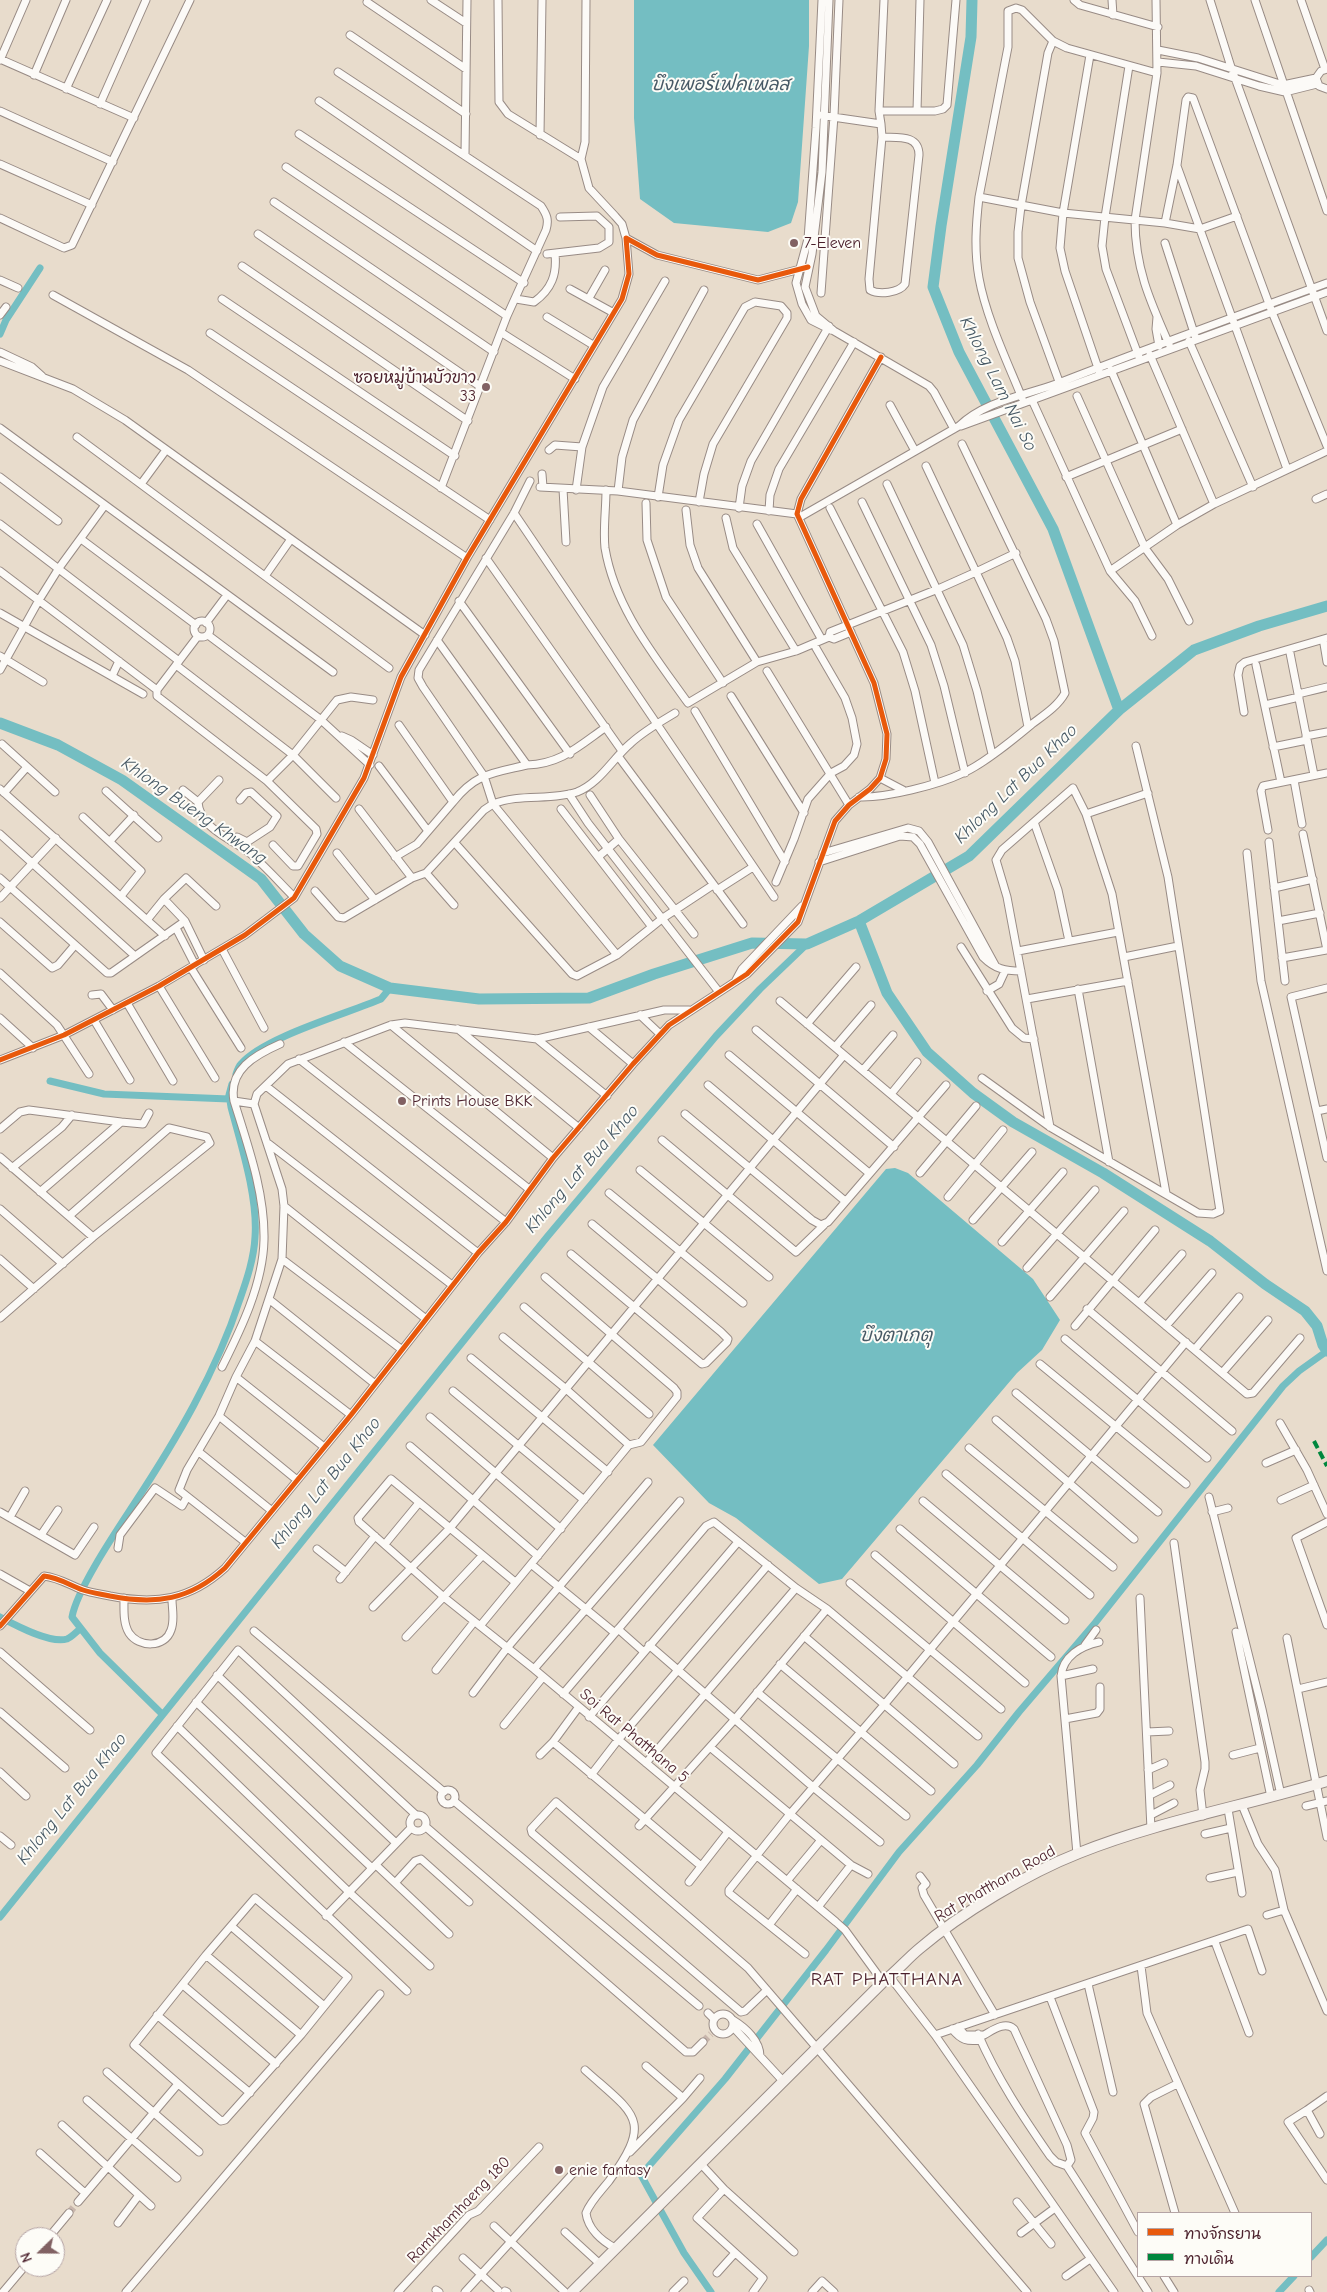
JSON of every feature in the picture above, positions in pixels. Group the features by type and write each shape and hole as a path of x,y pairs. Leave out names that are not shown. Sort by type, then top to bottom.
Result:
{"street":[{"path":"26,0 0,60 134,118"},
{"path":"34,75 66,0"},
{"path":"66,89 107,0"},
{"path":"100,104 146,0"},
{"path":"0,218 64,248 72,245 114,162 190,0"},
{"path":"431,0 466,23"},
{"path":"465,156 467,0"},
{"path":"498,0 498,102 508,114 540,136 581,159"},
{"path":"540,136 542,0"},
{"path":"0,1060 64,1035 159,986 222,949 294,898 370,765 401,677 467,558 575,379 624,293 629,274 626,238 622,224 589,188 581,159 586,142 586,0"},
{"path":"810,313 805,287 812,254 822,181 820,115 822,0"},
{"path":"829,0 808,239 798,269 796,278 797,288 816,324 854,342 929,386 957,428"},
{"path":"820,293 834,116 839,0"},
{"path":"882,137 909,139 915,142 919,148 919,155 905,284 902,288 896,290 875,293 870,290 868,279 882,137 880,111 884,0"},
{"path":"917,111 920,0"},
{"path":"880,111 943,109 947,105 956,0"},
{"path":"1074,0 1080,5 1158,27"},
{"path":"1112,0 1113,15"},
{"path":"1156,0 1158,62 1135,220 1136,257 1157,317 1169,344"},
{"path":"1210,0 1230,68 1327,331"},
{"path":"1255,0 1327,210"},
{"path":"1301,0 1326,69 1319,72 1317,81 1322,88 1327,89"},
{"path":"367,2 466,69"},
{"path":"1022,400 979,279 975,241 979,197 1008,46 1008,11 1016,8 1022,10 1053,41 1067,48 1157,73"},
{"path":"350,35 466,114"},
{"path":"1053,41 1048,53 1021,206 1018,250 1023,282 1060,386"},
{"path":"1158,50 1198,58 1284,88"},
{"path":"1090,55 1063,213 1060,248 1065,271 1099,371"},
{"path":"1158,62 1196,66 1234,78 1284,88 1317,81"},
{"path":"1129,66 1104,217 1102,246 1106,269 1138,356"},
{"path":"338,72 544,210 549,222 524,283 507,316 455,456 441,488"},
{"path":"1165,223 1177,165 1186,100 1191,97 1196,102 1272,312 1327,446"},
{"path":"319,101 537,251"},
{"path":"0,111 114,162"},
{"path":"820,115 881,124"},
{"path":"299,134 524,283"},
{"path":"0,164 92,205"},
{"path":"1177,165 1232,322 1287,469"},
{"path":"286,167 507,316"},
{"path":"979,197 1063,213 1165,223 1200,229 1238,216"},
{"path":"274,202 494,352"},
{"path":"516,299 534,302 548,289 556,274 551,254 599,248 609,242 611,236 609,227 597,216 560,217"},
{"path":"258,234 481,387"},
{"path":"626,238 657,255 758,280 808,267"},
{"path":"1165,243 1193,337 1253,487"},
{"path":"242,266 468,421"},
{"path":"589,298 605,270"},
{"path":"0,280 18,288"},
{"path":"576,490 582,447 603,387 665,281"},
{"path":"1232,322 1272,312 1312,293 1327,283"},
{"path":"570,289 612,312"},
{"path":"618,491 622,457 633,420 704,290"},
{"path":"973,418 1002,410 1022,400 1232,322 1269,304 1312,293 1327,292"},
{"path":"52,295 188,370 467,558"},
{"path":"222,299 455,456"},
{"path":"658,497 662,465 679,420 744,307 755,302 781,306 787,313 787,318 713,444 704,474 700,502"},
{"path":"0,315 6,306"},
{"path":"547,317 594,345"},
{"path":"1157,317 1155,324 1160,348"},
{"path":"739,508 742,486 751,461 830,329"},
{"path":"210,333 490,520"},
{"path":"502,333 575,379"},
{"path":"769,511 770,495 780,470 854,342"},
{"path":"1099,371 1111,370 1138,356 1150,355 1160,348"},
{"path":"0,352 42,377 73,390 105,408 425,634"},
{"path":"1150,355 1214,504"},
{"path":"0,1626 44,1576 59,1578 82,1590 124,1598 159,1600 172,1599 209,1583 226,1568 245,1542 351,1415 452,1285 506,1222 554,1158 633,1064 660,1034 689,1010 736,980 795,919 802,906 835,821 849,805 880,778 886,758 887,734 882,708 874,684 798,515 801,499 881,357"},
{"path":"0,361 31,370"},
{"path":"1111,370 1177,525"},
{"path":"542,474 542,487 618,491 798,515 957,428 1000,402 1032,400 1060,386"},
{"path":"1077,396 1145,548 1168,579 1189,621"},
{"path":"1032,400 1110,571 1135,602 1152,636"},
{"path":"890,405 915,451"},
{"path":"0,428 334,672"},
{"path":"1066,477 1182,429"},
{"path":"77,437 389,668"},
{"path":"859,797 869,798 935,783 965,773 1028,727 1062,699 1065,693 1054,641 1016,553 962,444"},
{"path":"548,450 555,445 582,447"},
{"path":"140,484 166,450"},
{"path":"1110,571 1177,525 1214,504 1327,451"},
{"path":"926,466 1012,653 1028,727"},
{"path":"0,477 58,521"},
{"path":"530,481 514,513 419,670 418,678 484,776 493,804 617,955"},
{"path":"887,484 938,589 969,662 992,754"},
{"path":"563,489 566,542"},
{"path":"606,490 605,547 620,597 638,633 688,703 757,662 851,632"},
{"path":"1316,499 1327,494"},
{"path":"862,502 931,646 939,669 965,773"},
{"path":"646,504 647,540 666,597 723,683"},
{"path":"0,670 3,657 38,600 105,505"},
{"path":"830,508 903,652 911,674 935,783"},
{"path":"686,510 690,545 698,568 757,662"},
{"path":"514,513 774,897"},
{"path":"726,518 733,548 796,651"},
{"path":"0,524 59,568 293,755 336,798"},
{"path":"757,524 825,639"},
{"path":"82,539 196,625"},
{"path":"265,576 291,539"},
{"path":"825,639 830,632 938,589 1016,553"},
{"path":"486,558 606,727 620,754 743,924"},
{"path":"0,570 156,690 158,696 267,782 314,826 317,832 301,862 295,867 273,845"},
{"path":"206,623 227,595"},
{"path":"460,601 570,754"},
{"path":"0,613 143,694"},
{"path":"200,622 206,623 210,628 208,635 198,636 194,631 196,625 200,622"},
{"path":"208,635 341,736 370,765"},
{"path":"156,690 198,636"},
{"path":"437,640 526,765"},
{"path":"1244,712 1238,675 1240,666 1245,662 1325,641 1327,662"},
{"path":"776,882 808,799 831,773 844,766 854,755 857,744 856,733 845,698 816,648"},
{"path":"1290,653 1314,776"},
{"path":"3,657 43,682"},
{"path":"112,676 118,661"},
{"path":"1256,665 1281,782"},
{"path":"767,671 849,805"},
{"path":"1264,705 1327,687"},
{"path":"731,696 804,813"},
{"path":"267,782 293,755 331,705 344,697 359,697 373,700"},
{"path":"695,711 785,862"},
{"path":"315,891 341,919 412,878 426,873 484,810 493,804 519,798 569,794 584,788 657,723 675,713"},
{"path":"399,725 454,802"},
{"path":"395,857 412,848 471,782 484,776 526,765 551,762 570,754 606,727"},
{"path":"1273,747 1327,732"},
{"path":"341,736 351,740 373,755"},
{"path":"2,744 55,792"},
{"path":"982,1078 1050,1127 1198,1213 1214,1214 1220,1211 1168,877 1136,746"},
{"path":"379,766 428,831"},
{"path":"27,767 2,791 165,936"},
{"path":"1268,830 1261,788 1327,773"},
{"path":"880,778 903,790"},
{"path":"198,802 219,780"},
{"path":"1294,780 1302,824"},
{"path":"1050,1127 1018,950 1007,897 996,860 1002,850 1071,788 1075,789 1086,814 1112,894 1166,1193"},
{"path":"106,790 158,838"},
{"path":"183,790 198,802 200,813 207,823 247,851 294,898"},
{"path":"240,800 246,793 251,792 277,816 270,827 247,842"},
{"path":"1086,814 1148,793"},
{"path":"569,794 582,816 708,975 719,992"},
{"path":"590,795 619,839 694,934"},
{"path":"359,809 412,878"},
{"path":"561,809 652,928"},
{"path":"110,841 134,815"},
{"path":"83,817 141,871 121,896"},
{"path":"1034,822 1058,890 1069,941"},
{"path":"823,853 911,828 919,831 928,842 979,943 984,957 996,967 1005,971 1021,971"},
{"path":"0,834 135,956"},
{"path":"1282,958 1327,950 1304,834"},
{"path":"231,841 237,836 247,842"},
{"path":"819,862 900,836 913,836 963,912"},
{"path":"0,898 56,838"},
{"path":"598,856 619,839"},
{"path":"247,842 247,851"},
{"path":"1269,842 1285,981"},
{"path":"455,843 572,974 580,975 617,955 663,918 753,867"},
{"path":"337,853 374,900"},
{"path":"1247,853 1261,982 1327,1271"},
{"path":"426,873 454,905"},
{"path":"0,878 106,973 111,973 185,922"},
{"path":"147,920 164,899 186,878 216,906"},
{"path":"1274,888 1313,879"},
{"path":"164,899 185,922 204,960"},
{"path":"1278,921 1320,913"},
{"path":"0,922 52,968 58,965 75,945"},
{"path":"176,928 193,966 241,1048"},
{"path":"1018,950 1118,932"},
{"path":"1124,957 1178,946"},
{"path":"961,947 987,991 1018,1034 1034,1039"},
{"path":"222,949 264,1028"},
{"path":"807,1024 856,967"},
{"path":"987,991 999,984 1005,971"},
{"path":"0,973 52,1020 89,1074"},
{"path":"1027,999 1128,981"},
{"path":"159,986 215,1078"},
{"path":"1327,988 1292,997 1327,1158"},
{"path":"1078,989 1109,1162"},
{"path":"92,995 101,994 113,1010"},
{"path":"780,1002 1250,1395 1300,1338"},
{"path":"127,1003 174,1081"},
{"path":"835,1047 872,1005"},
{"path":"245,1542 179,1490 187,1470 199,1452 255,1342 282,1259 284,1206 282,1189 269,1144 254,1104 257,1094 283,1068 344,1042 391,1025 405,1023 536,1038 670,1009 689,1010"},
{"path":"640,1015 660,1034"},
{"path":"0,1018 33,1048"},
{"path":"94,1020 130,1080"},
{"path":"391,1025 554,1158"},
{"path":"589,1027 633,1064"},
{"path":"458,1028 579,1128"},
{"path":"756,1030 894,1147"},
{"path":"863,1070 893,1035"},
{"path":"536,1038 606,1096"},
{"path":"344,1042 529,1189"},
{"path":"222,1367 236,1338 257,1282 264,1240 262,1208 252,1160 232,1092 242,1067 256,1055 280,1044"},
{"path":"729,1054 869,1174"},
{"path":"373,1607 450,1528 844,1055"},
{"path":"299,1060 506,1222"},
{"path":"891,1094 917,1062"},
{"path":"708,1085 845,1201"},
{"path":"662,1140 796,1252 825,1224 946,1085"},
{"path":"266,1086 478,1253"},
{"path":"234,1102 254,1104"},
{"path":"920,1173 976,1106"},
{"path":"1317,1111 1327,1109"},
{"path":"0,1129 24,1110 142,1124 149,1113"},
{"path":"686,1114 818,1224 825,1224"},
{"path":"12,1168 62,1127 72,1116"},
{"path":"40,1192 121,1122"},
{"path":"1,1314 34,1289 93,1237 210,1142 207,1137 169,1128 69,1216"},
{"path":"948,1197 1004,1130"},
{"path":"269,1144 452,1285"},
{"path":"973,1220 1032,1152"},
{"path":"0,1157 93,1237"},
{"path":"640,1170 769,1277"},
{"path":"1002,1242 1063,1172"},
{"path":"1027,1268 1095,1190"},
{"path":"610,1192 743,1303"},
{"path":"284,1206 426,1318"},
{"path":"0,1209 63,1264"},
{"path":"1050,1297 1124,1211"},
{"path":"571,1254 702,1364 706,1363 726,1342 728,1339 721,1332 592,1224"},
{"path":"1074,1326 1155,1230"},
{"path":"1139,1303 1182,1254"},
{"path":"0,1259 34,1289"},
{"path":"282,1259 401,1349"},
{"path":"1166,1326 1212,1273"},
{"path":"436,1670 538,1556 629,1444 641,1442 678,1394 674,1388 545,1277"},
{"path":"1195,1349 1239,1297"},
{"path":"270,1300 375,1384"},
{"path":"524,1307 649,1414"},
{"path":"1087,1309 1232,1431"},
{"path":"1222,1373 1268,1320"},
{"path":"503,1338 566,1389 629,1444"},
{"path":"1066,1339 1207,1458"},
{"path":"255,1342 351,1415"},
{"path":"805,1954 728,1891 756,1854 884,1705 1186,1342"},
{"path":"470,1358 608,1472"},
{"path":"1040,1364 1186,1484"},
{"path":"236,1377 324,1447"},
{"path":"453,1391 584,1500"},
{"path":"1016,1393 1158,1512"},
{"path":"218,1416 296,1480"},
{"path":"430,1416 561,1529"},
{"path":"996,1420 1134,1539"},
{"path":"1280,1423 1296,1450 1327,1514"},
{"path":"410,1446 538,1556"},
{"path":"969,1448 1113,1567"},
{"path":"1266,1463 1296,1450"},
{"path":"199,1452 272,1511"},
{"path":"946,1474 1090,1595"},
{"name":"Soi Rat Phatthana 5","path":"418,1504 390,1479 358,1520 444,1598 534,1669 578,1708 787,1880 844,1930 935,2035 1114,2292"},
{"path":"473,1693 507,1648 648,1482"},
{"path":"1281,1500 1314,1486"},
{"path":"118,1548 120,1535 154,1488 182,1506 187,1497"},
{"path":"10,1517 24,1492"},
{"path":"1208,1497 1262,1709 1276,1796"},
{"path":"534,1669 680,1501"},
{"path":"923,1501 1065,1620"},
{"path":"385,1544 418,1504 515,1582"},
{"path":"1212,1512 1228,1508"},
{"path":"41,1535 58,1510"},
{"path":"0,1512 76,1555 94,1527"},
{"path":"563,1694 708,1523 714,1522 796,1588 827,1609 978,1736"},
{"path":"1327,1522 1296,1538 1327,1624"},
{"path":"900,1529 1051,1657"},
{"path":"340,1579 375,1536"},
{"path":"589,1717 738,1542"},
{"path":"1174,1543 1205,1762 1200,1790 1203,1816"},
{"path":"317,1548 346,1572"},
{"path":"875,1555 1025,1683"},
{"path":"406,1637 482,1556"},
{"path":"531,1564 585,1609 678,1670 813,1787 880,1842"},
{"path":"591,1775 618,1740 768,1565"},
{"path":"0,1574 30,1591"},
{"path":"850,1582 1001,1709"},
{"path":"646,1763 796,1588"},
{"path":"124,1598 125,1621 130,1634 141,1643 153,1644 164,1640 170,1633 173,1623 172,1599"},
{"path":"1140,1598 1152,1829"},
{"path":"639,1826 735,1719 827,1609"},
{"path":"1085,1646 1096,1630"},
{"path":"254,1631 444,1792 441,1796 443,1801 451,1804 454,1801 699,2006"},
{"path":"1236,1632 1260,1748 1276,1796"},
{"path":"804,1636 954,1764"},
{"path":"1287,1638 1322,1783 1327,1837"},
{"path":"1078,1854 1061,1676 1064,1663 1072,1654 1085,1646 1099,1642"},
{"path":"407,1991 157,1754 156,1751 238,1650 416,1815 424,1817 426,1827 686,2052 693,2052 703,2042"},
{"path":"0,1652 90,1730"},
{"path":"780,1664 931,1790"},
{"path":"1061,1676 1093,1669"},
{"path":"217,1675 396,1843"},
{"path":"504,1725 543,1677"},
{"path":"1298,1689 1327,1682"},
{"path":"1065,1719 1097,1713 1100,1709 1100,1688"},
{"path":"757,1692 906,1816"},
{"path":"196,1702 449,1934"},
{"path":"540,1755 553,1742 578,1708"},
{"path":"0,1712 65,1768"},
{"path":"177,1726 349,1892 430,1966"},
{"path":"1146,1732 1169,1731"},
{"path":"553,1742 701,1866"},
{"path":"710,1747 851,1866 868,1874"},
{"path":"1233,1755 1260,1748"},
{"path":"1148,1770 1164,1763"},
{"path":"0,1772 26,1796"},
{"name":"Rat Phatthana Road","path":"572,2292 886,1979 920,1948 961,1918 1033,1875 1078,1854 1152,1829 1322,1783"},
{"path":"1150,1795 1170,1785"},
{"path":"1306,1806 1324,1801"},
{"path":"767,1990 745,2012 741,2012 532,1833 531,1829 556,1802 748,1968 786,2011 1027,2292"},
{"path":"1151,1814 1174,1803"},
{"path":"1242,1805 1258,1844 1275,1870 1284,1910 1327,2011"},
{"path":"1228,1809 1242,1893"},
{"path":"411,1828 410,1822 412,1817 416,1815"},
{"path":"411,1828 419,1832 426,1827"},
{"path":"326,1916 411,1828"},
{"path":"1205,1834 1231,1828"},
{"path":"689,1882 728,1832"},
{"path":"0,1836 11,1845"},
{"path":"787,1880 821,1840"},
{"path":"395,1883 415,1861 421,1859 469,1902"},
{"path":"818,1907 851,1866"},
{"path":"1210,1878 1238,1872"},
{"path":"920,1876 926,1884 922,1890 994,2015"},
{"path":"769,1925 797,1889"},
{"path":"255,1898 348,1977 276,2064 225,2120 221,2121 134,2045 206,1955 255,1898"},
{"path":"1267,1915 1284,1910"},
{"path":"231,1926 324,2006"},
{"path":"935,2035 1248,1929 1262,1971"},
{"path":"1214,1942 1249,2033"},
{"path":"206,1955 301,2035"},
{"path":"1141,1966 1147,2013 1235,2212"},
{"path":"183,1984 276,2064"},
{"path":"1088,1984 1114,2092"},
{"path":"126,2292 380,1994"},
{"path":"1050,1996 1094,2112 1085,2133 1137,2230"},
{"path":"708,2013 714,2019"},
{"path":"734,2024 729,2034 721,2035 713,2032 712,2025 714,2019 720,2014 728,2014 734,2024 746,2035 783,2081"},
{"path":"157,2015 250,2093"},
{"path":"955,2028 963,2040 968,2042 1005,2025 1014,2029 1067,2145 1071,2160 1067,2166"},
{"path":"981,2036 1006,2090 1056,2162 1067,2166 1137,2275"},
{"path":"646,2066 683,2098"},
{"path":"585,2070 628,2109 636,2130 628,2154"},
{"path":"107,2072 199,2152"},
{"path":"615,2248 604,2242 590,2225 586,2213 628,2154 700,2078"},
{"path":"78,2202 178,2084"},
{"path":"1175,2212 1144,2104 1151,2097 1177,2084"},
{"path":"1327,2096 1288,2122 1327,2180"},
{"path":"87,2100 177,2178"},
{"path":"1307,2110 1320,2134"},
{"path":"62,2124 151,2206"},
{"name":"Ramkhamhaeng 180","path":"398,2292 469,2215 478,2211 539,2147"},
{"path":"40,2153 86,2193"},
{"path":"701,2164 724,2189 794,2252"},
{"path":"464,2292 576,2170"},
{"path":"724,2189 697,2218 763,2278 753,2292"},
{"path":"118,2223 139,2195"},
{"path":"1017,2202 1051,2244"},
{"path":"1021,2233 1055,2208"},
{"path":"57,2227 69,2212"},
{"path":"494,2226 565,2292"},
{"path":"565,2232 600,2264"},
{"path":"717,2273 735,2253"},
{"path":"463,2258 481,2275 503,2291"},
{"path":"1066,2276 1090,2259"},
{"path":"3,2292 16,2277"},
{"path":"1138,2277 1148,2292"},
{"path":"1165,2277 1174,2292"},
{"path":"673,2292 684,2281"},
{"path":"812,2292 822,2282 834,2292"}],"water":[{"name":"บึงเพอร์เฟคเพลส","path":"634,0 809,0 809,46 798,202 791,223 768,232 674,223 640,199 634,118"},
{"name":"บึงตาเกตุ","path":"895,1168 908,1173 1033,1279 1060,1320 1042,1350 1017,1373 842,1579 819,1584 736,1518 709,1503 653,1445 886,1169"}],"waterway":[{"name":"Khlong Lam Nai So","path":"972,0 971,37 933,287 959,352 1053,529 1119,710"},
{"path":"0,334 6,320 40,268"},
{"name":"Khlong Bueng Khwang","path":"0,723 58,745 122,780 261,879 304,934 340,966 390,988 479,999 589,998 654,974 752,943 807,944 859,921 969,856 1119,710 1194,650 1259,626 1327,606"},
{"path":"859,921 887,993 927,1052 973,1093 1013,1122 1103,1173 1210,1241 1265,1284 1305,1311 1317,1326 1327,1351"},
{"name":"Khlong Lat Bua Khao","path":"0,1917 547,1237 716,1036 760,989 807,944"},
{"path":"236,1074 241,1064 252,1054 268,1045 306,1027 381,999 390,988"},
{"path":"50,1081 104,1094 229,1099"},
{"path":"161,1713 100,1653 72,1617 81,1591 98,1560 180,1431 207,1380 230,1326 248,1276 254,1245 254,1205 248,1171 231,1107 229,1095 232,1084"},
{"path":"711,2292 684,2253 641,2175 725,2079 826,1950 899,1852 977,1765 1019,1712 1095,1623 1283,1386 1299,1371 1327,1351"},
{"path":"0,1617 14,1625 51,1639 67,1639 80,1629"},
{"path":"1312,2256 1327,2240"},
{"path":"1279,2292 1293,2277"}],"tunnel":[{"path":"703,2042 711,2034"},
{"path":"69,2213 78,2202"}],"marked path":[{"path":"1314,1441 1327,1466"}],"cycle path":[{"path":"0,1060 64,1035 159,986 245,935 294,898 364,778 401,677 467,558 622,299 629,274 626,238 657,255 758,280 808,267"},
{"path":"0,1626 44,1576 55,1578 93,1593 127,1599 157,1600 185,1593 199,1587 225,1568 351,1415 478,1253 506,1222 553,1158 633,1064 669,1025 747,974 798,922 835,821 849,805 870,789 880,778 886,759 887,734 874,683 797,514 801,499 881,357"}],"place":[{"name":"7-Eleven","path":"794,243"},
{"name":"ซอยหมู่บ้านบัวขาว 33","path":"486,387"},
{"name":"Prints House BKK","path":"402,1101"},
{"name":"enie fantasy","path":"559,2170"}],"district":[{"name":"RAT PHATTHANA","path":"887,1980"}]}
